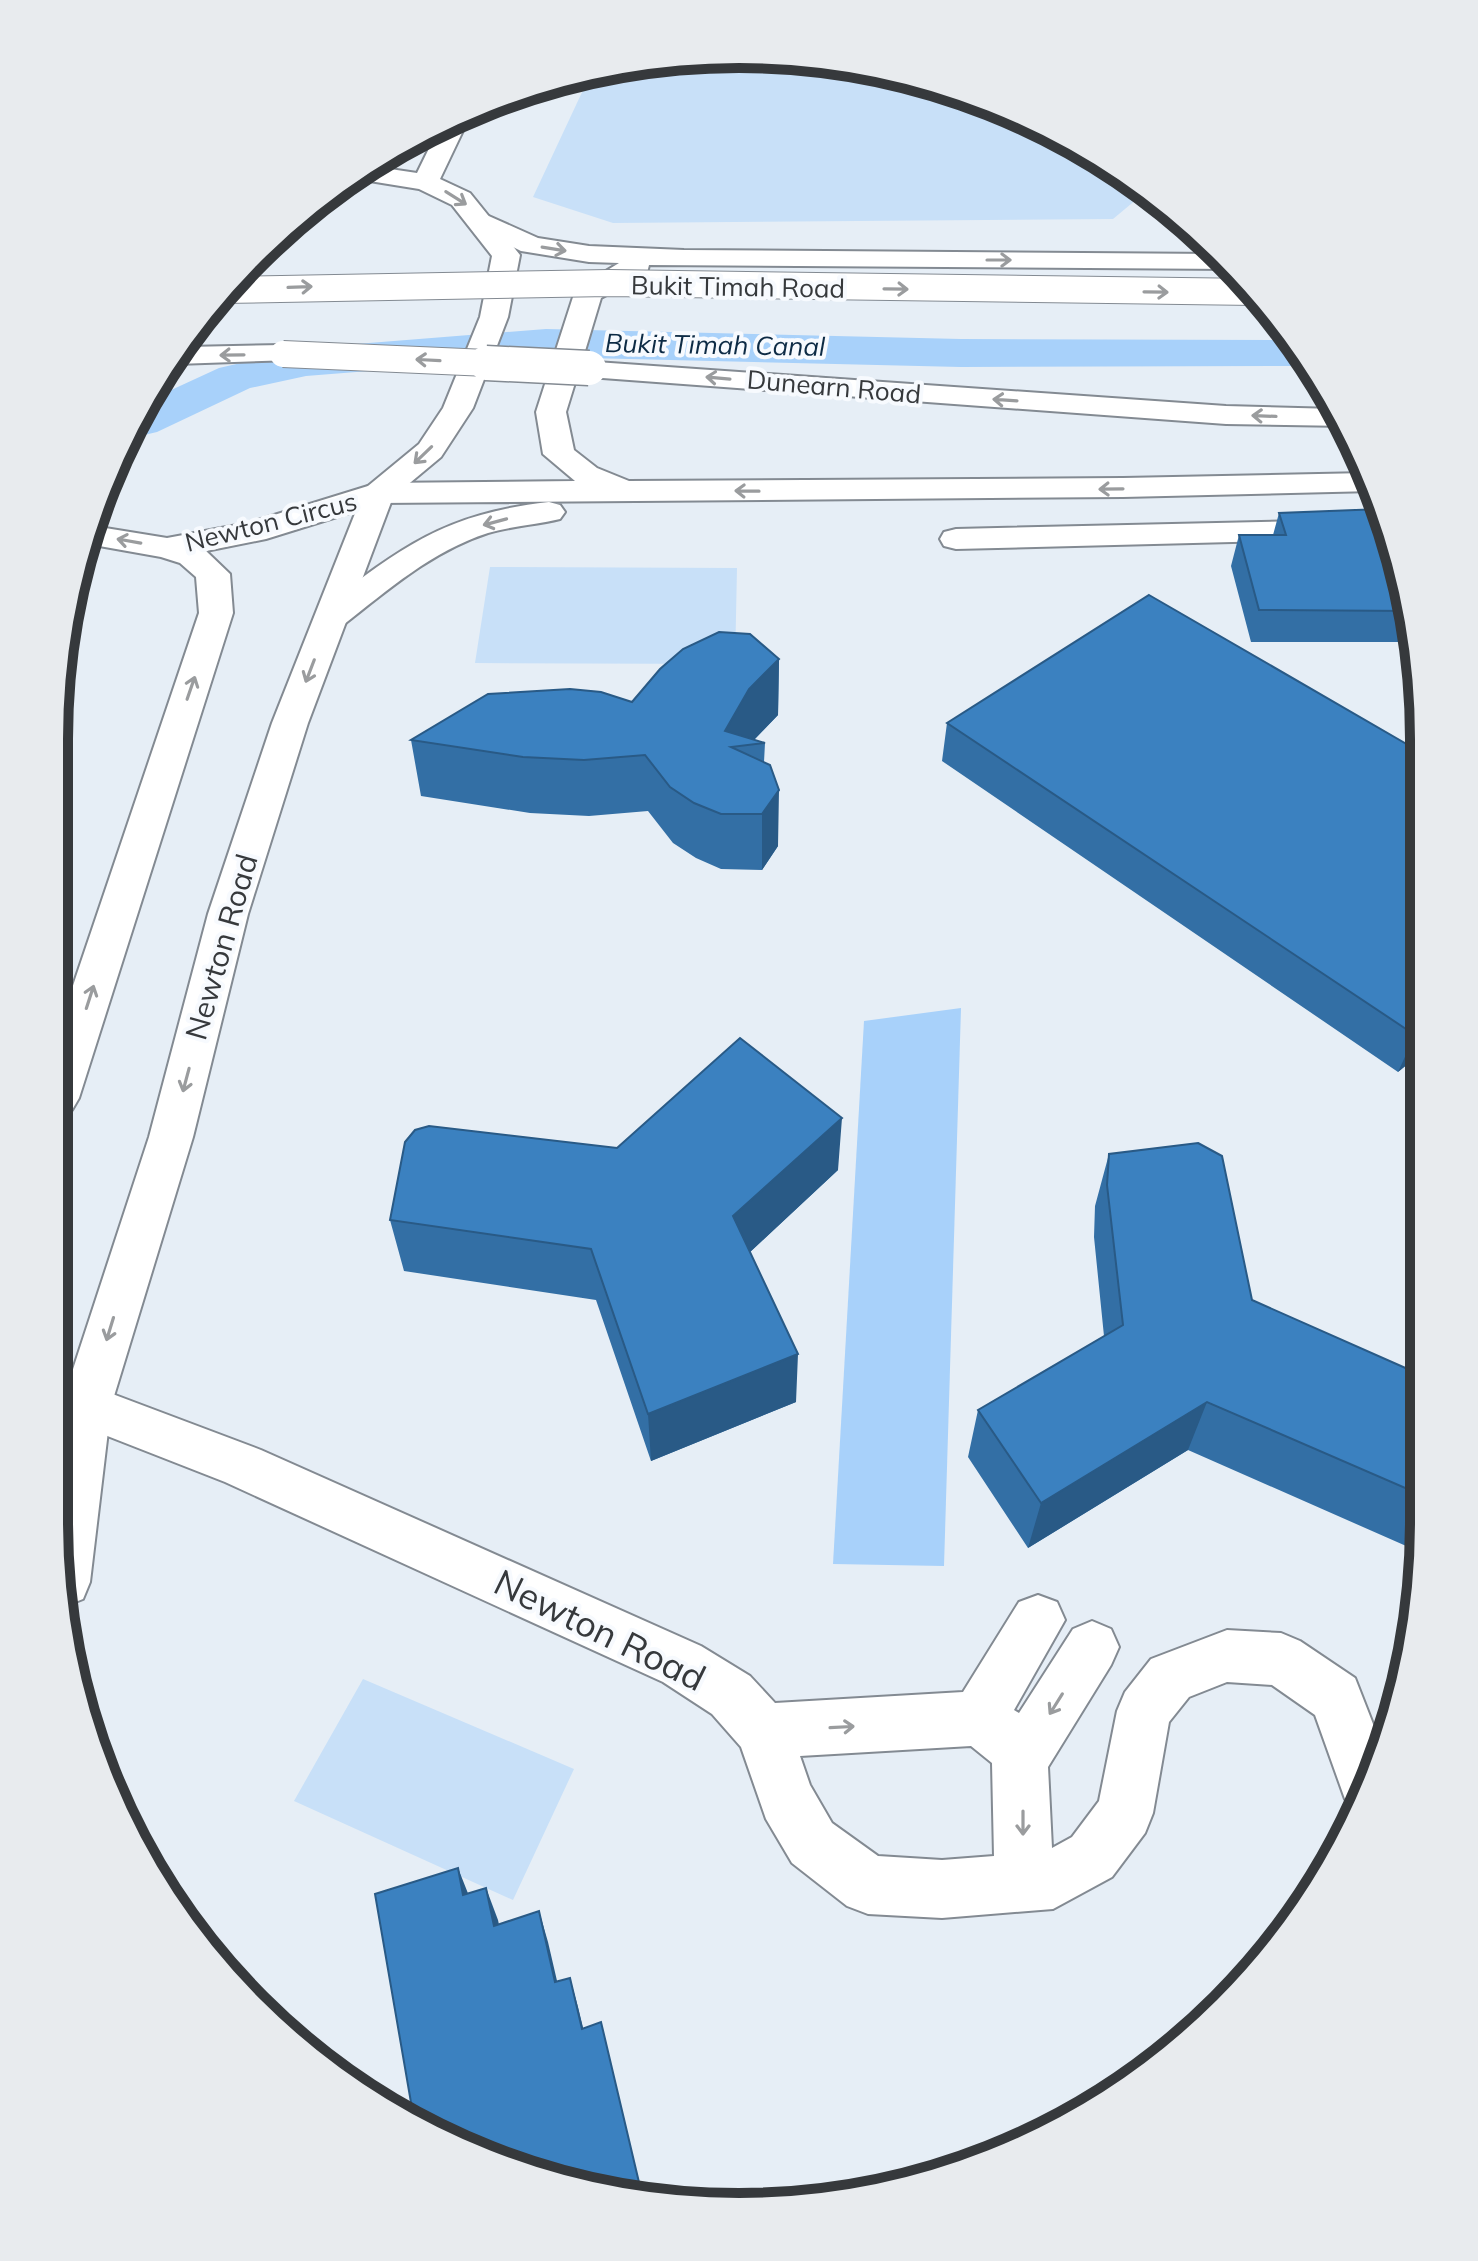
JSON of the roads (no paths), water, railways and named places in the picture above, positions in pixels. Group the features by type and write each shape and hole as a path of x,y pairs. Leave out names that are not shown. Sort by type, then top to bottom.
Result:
{"main road":[{"path":"425,182 449,134"},
{"name":"Newton Circus","path":"100,537 167,548 254,532 379,493 430,450 458,408 494,317 506,255 482,221 461,199 425,182 376,175"},
{"path":"482,221 531,245 589,254 684,258 1210,262"},
{"path":"638,490 586,475 559,454 551,412 588,294 629,269 684,258"},
{"name":"Bukit Timah Road","path":"242,289 583,285 1238,292"},
{"name":"Dunearn Road","path":"189,356 283,354 589,368 1195,413 1327,418"},
{"path":"379,493 638,490 825,493 1359,482"},
{"path":"331,618 418,554 463,530 518,516 619,503 638,490"},
{"name":"Newton Road","path":"69,1546 86,1406 171,1137 228,914 290,723 379,493"},
{"path":"956,539 1376,529"},
{"path":"68,1064 216,613 213,574 192,556 167,548"},
{"name":"Newton Road","path":"86,1406 243,1466 682,1664 731,1695 764,1731 786,1799 812,1843 868,1885 942,1889 1053,1880 1092,1857 1125,1813 1144,1711 1170,1678 1227,1656 1281,1659 1336,1697 1362,1771"},
{"path":"978,1718 1038,1620"},
{"path":"1020,1761 1092,1647"},
{"path":"764,1731 978,1718 1010,1740 1020,1761 1024,1883"}],"water":[{"path":"961,1008 944,1566 833,1564 864,1021"}],"waterway":[{"name":"Bukit Timah Canal","path":"150,417 235,378 306,362 546,343 961,353 1288,354"}]}
